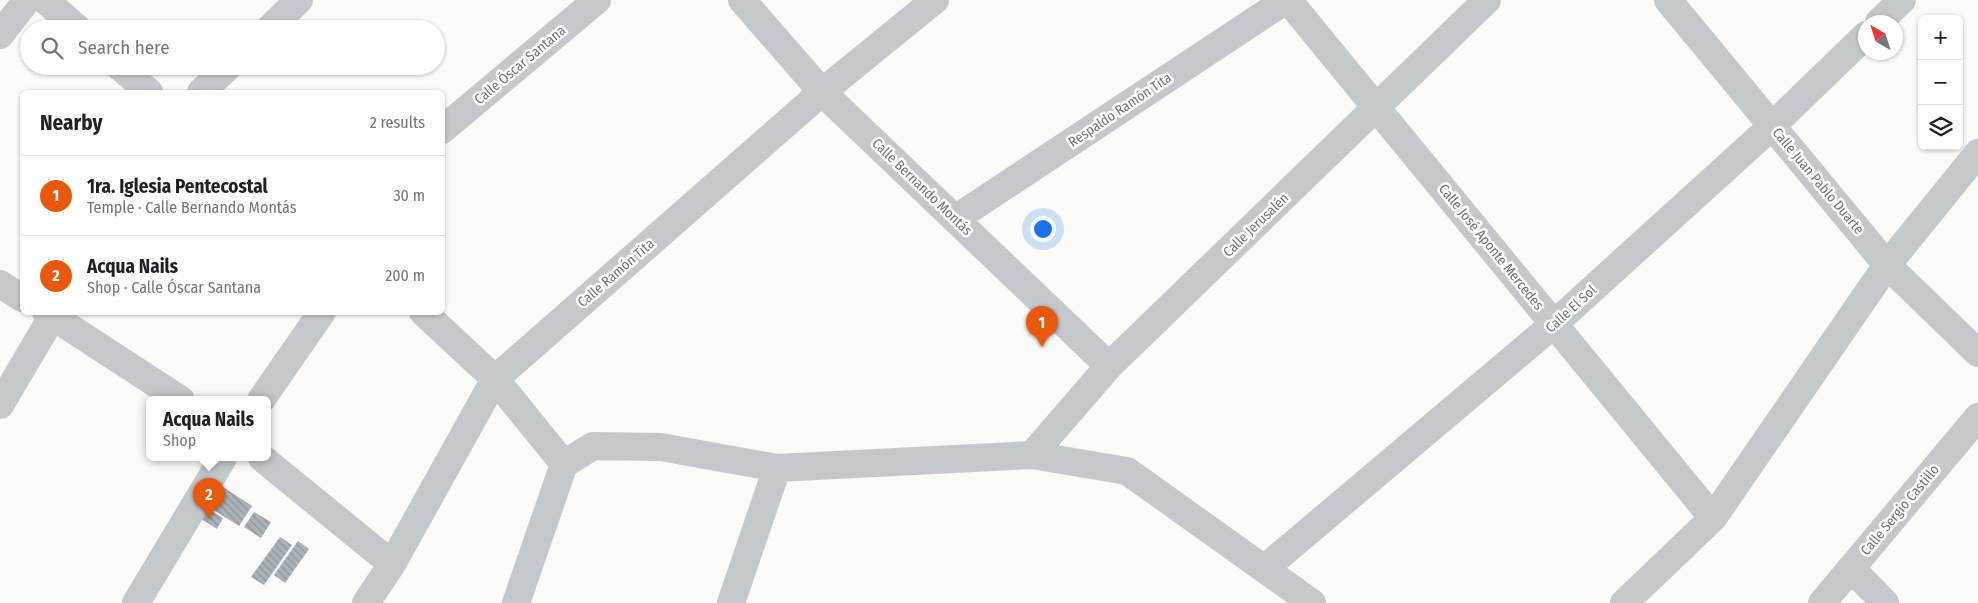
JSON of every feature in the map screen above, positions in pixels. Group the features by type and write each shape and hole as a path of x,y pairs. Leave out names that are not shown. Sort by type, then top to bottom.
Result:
{"street":[{"path":"0,35 27,0"},
{"path":"45,0 68,20"},
{"path":"278,20 299,0"},
{"name":"Calle Óscar Santana","path":"445,128 598,0"},
{"name":"Calle Bernando Montás","path":"742,0 822,92 1109,366"},
{"name":"Calle Ramón Tita","path":"366,603 392,564 495,379 822,92 935,0"},
{"name":"Calle José Aponte Mercedes","path":"1287,0 1378,108 1713,518"},
{"name":"Respaldo Ramón Tita","path":"955,219 1287,0"},
{"name":"Calle Jerusalén","path":"1032,455 1109,366 1378,108 1487,0"},
{"name":"Calle Juan Pablo Duarte","path":"1668,0 1887,265 1978,353"},
{"path":"1886,15 1902,0"},
{"name":"Calle El Sol","path":"1264,569 1554,324 1772,126 1858,43"},
{"path":"130,75 147,90"},
{"path":"203,90 219,75"},
{"path":"1624,603 1713,518 1887,265 1978,153"},
{"path":"0,284 20,297"},
{"path":"0,405 50,315"},
{"path":"53,315 175,396"},
{"path":"264,396 320,315"},
{"path":"426,315 495,379 564,464"},
{"name":"Calle Sergio Castillo","path":"1822,603 1978,417"},
{"path":"516,603 564,464 593,446 661,448 778,468 1032,455 1127,471 1312,603"},
{"path":"136,603 221,461"},
{"path":"266,461 392,564"},
{"path":"731,603 778,468"},
{"path":"1851,568 1885,603"}],"building":[{"path":"217,483 252,506 239,526 204,504"},
{"path":"202,505 223,518 217,529 195,515"},
{"path":"254,512 271,522 261,538 244,527"},
{"path":"280,537 292,545 264,585 251,577"},
{"path":"298,541 309,549 285,583 274,575"}],"place":[{"name":"1ra. Iglesia Pentecostal","path":"1042,347"},
{"name":"Acqua Nails","path":"209,519"}]}
